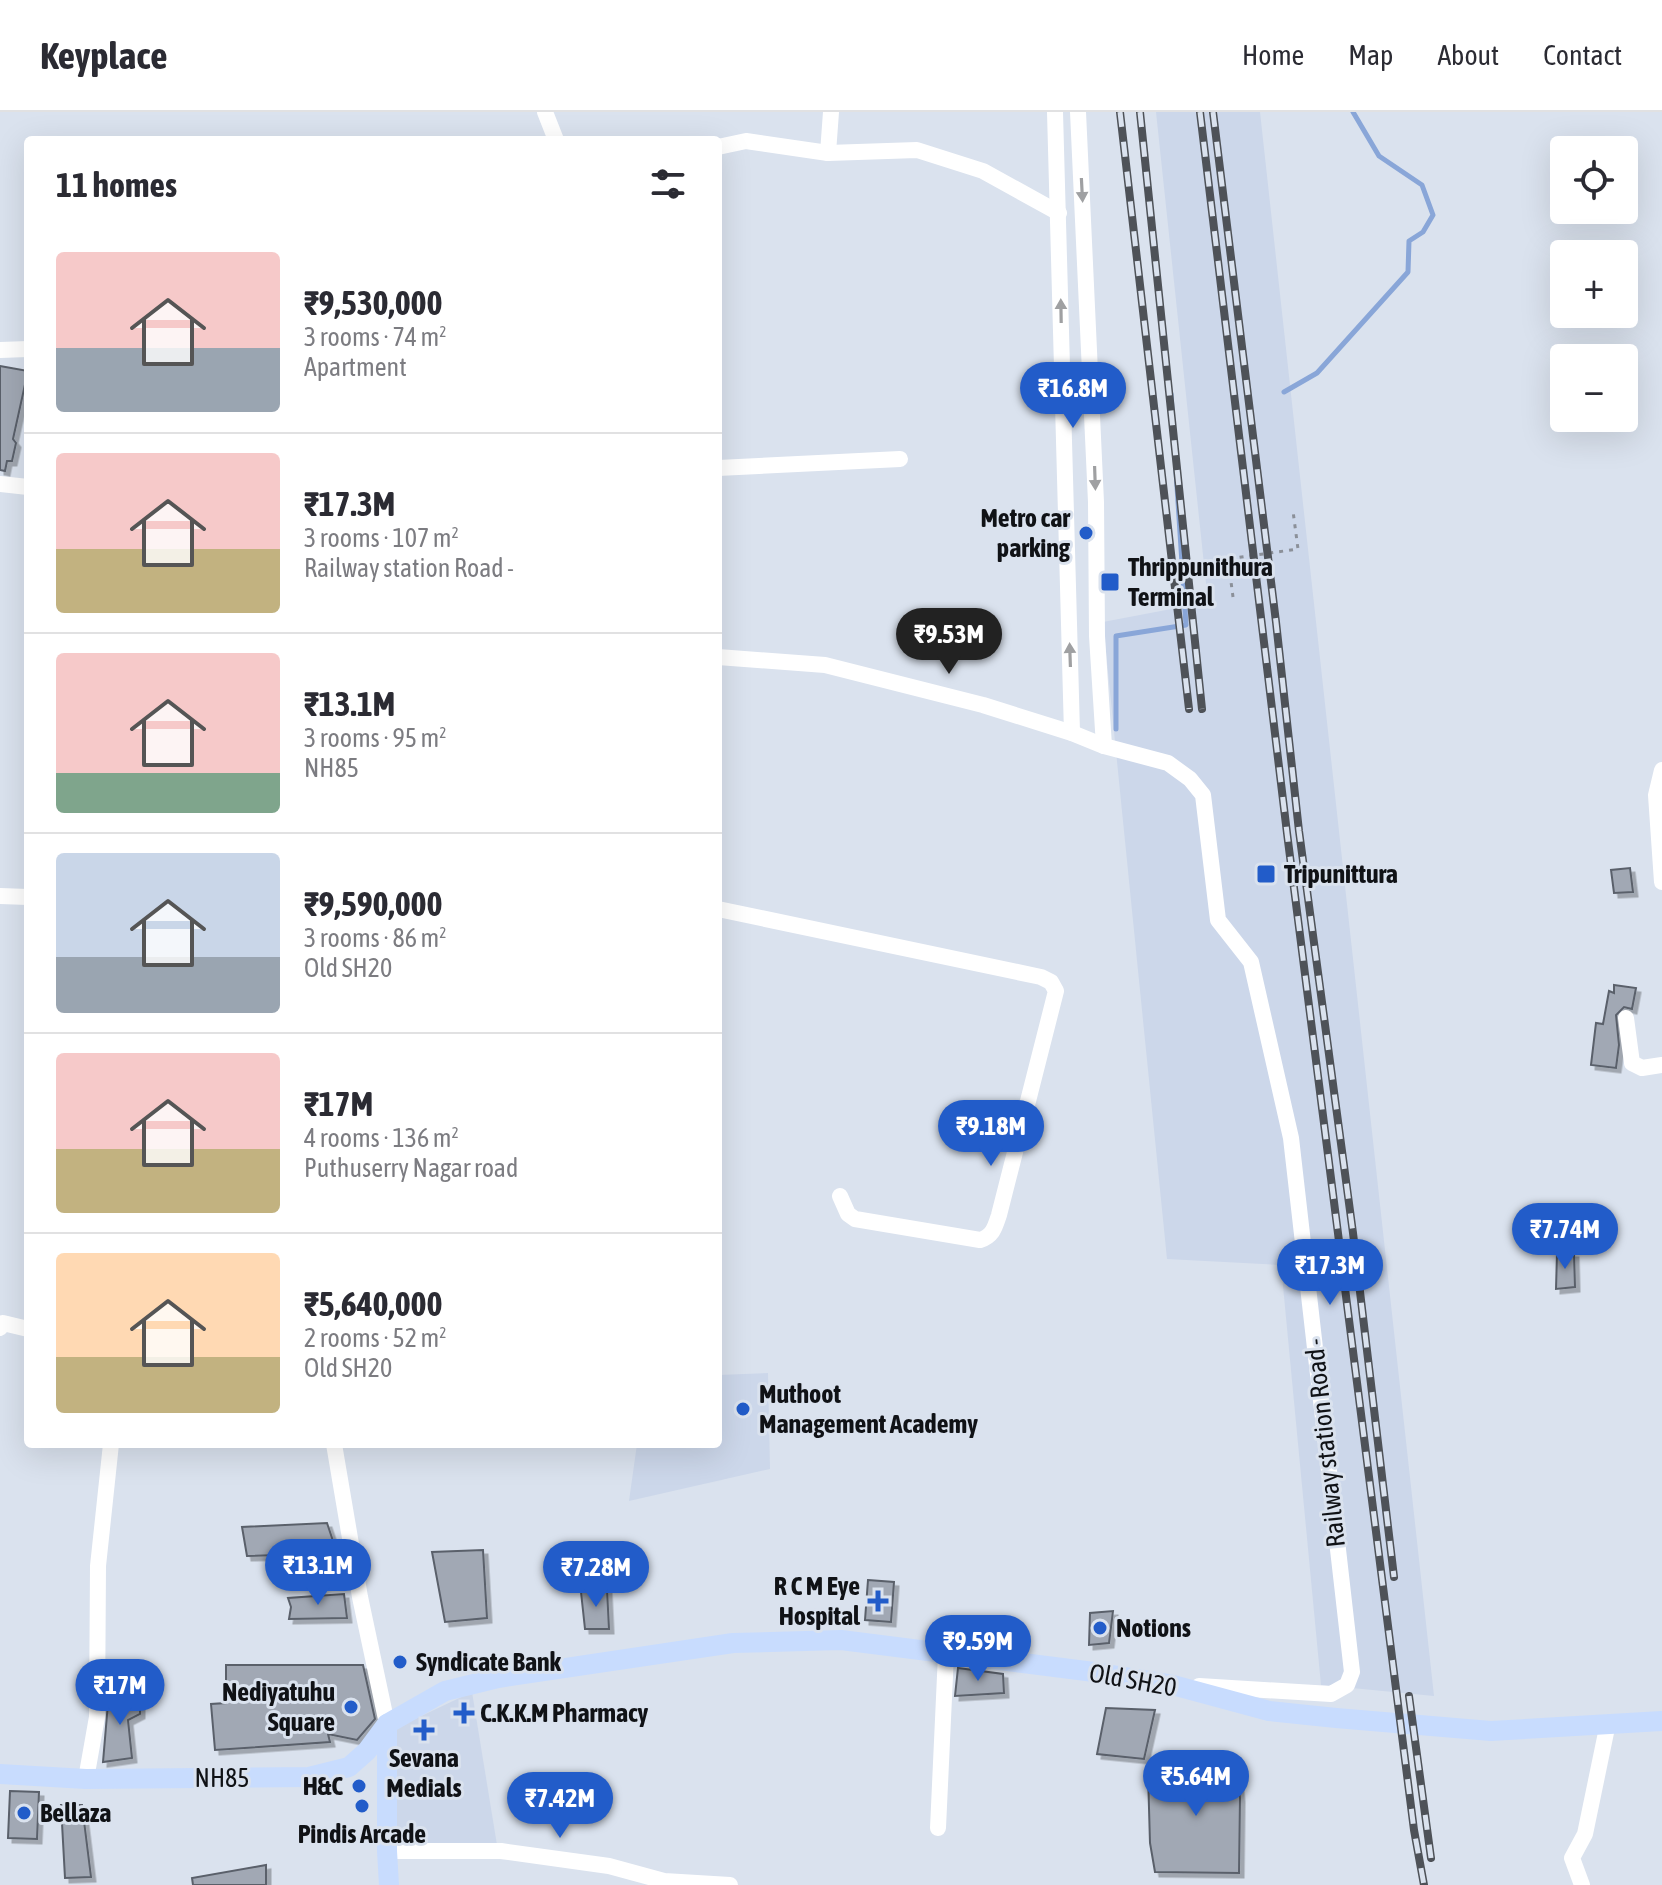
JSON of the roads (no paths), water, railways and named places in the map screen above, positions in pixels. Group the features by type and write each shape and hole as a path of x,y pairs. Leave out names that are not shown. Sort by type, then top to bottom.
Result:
{"main road":[{"name":"Old SH20","path":"419,1706 445,1691 498,1678 733,1643 841,1640 1094,1672 1169,1684 1269,1711 1336,1718 1491,1731 1662,1721"},
{"name":"NH85","path":"0,1774 86,1779 309,1777 349,1767 367,1751 387,1724 419,1706"},
{"path":"387,1724 389,1885"}],"street":[{"path":"545,112 554,136"},
{"path":"828,153 831,112"},
{"path":"1055,112 1072,733"},
{"path":"722,657 825,665 983,705 1104,746 1097,636 1096,502 1078,112"},
{"path":"722,146 746,141 828,153 917,150 983,171 1059,213"},
{"path":"0,350 24,349"},
{"path":"722,468 900,459"},
{"path":"0,484 24,487"},
{"name":"Railway station Road -","path":"1104,746 1168,763 1190,779 1203,795 1218,920 1251,962 1291,1138 1352,1672 1347,1685 1331,1694 1169,1684"},
{"path":"1662,770 1656,795 1662,882"},
{"path":"0,896 24,897"},
{"path":"722,910 1041,977 1051,982 1056,991 999,1215 995,1229 988,1238 980,1240 855,1219 848,1214 840,1196"},
{"path":"1626,1018 1632,1063 1642,1068 1662,1065"},
{"path":"0,1328 3,1323 24,1328"},
{"path":"86,1779 97,1717 98,1566 111,1448"},
{"path":"335,1448 360,1597 387,1724"},
{"path":"938,1828 946,1654"},
{"path":"1582,1885 1572,1858 1585,1834 1608,1723"},
{"path":"387,1851 501,1851 609,1866 664,1881 730,1885"}],"waterway":[{"path":"1284,392 1317,373 1408,272 1409,241 1423,232 1433,215 1422,185 1379,156 1353,112"},
{"path":"1116,729 1116,636 1186,625 1171,394"}],"railway":[{"path":"1120,112 1189,709"},
{"path":"1140,112 1202,709"},
{"path":"1200,112 1287,833 1414,1830 1424,1885"},
{"path":"1213,112 1299,831 1353,1233 1394,1577"},
{"path":"1409,1696 1431,1858"}],"place":[{"name":"Metro car parking","path":"1086,533"},
{"name":"Thrippunithura Terminal","path":"1110,582"},
{"name":"Tripunittura","path":"1266,874"},
{"name":"Muthoot Management Academy","path":"743,1409"},
{"name":"R C M Eye Hospital","path":"878,1601"},
{"name":"Notions","path":"1100,1628"},
{"name":"Syndicate Bank","path":"400,1662"},
{"name":"Nediyatuhu Square","path":"351,1707"},
{"name":"C.K.K.M Pharmacy","path":"464,1713"},
{"name":"Sevana Medials","path":"424,1730"},
{"name":"H&C","path":"359,1786"},
{"name":"Pindis Arcade","path":"362,1806"},
{"name":"Bellaza","path":"24,1813"}]}
